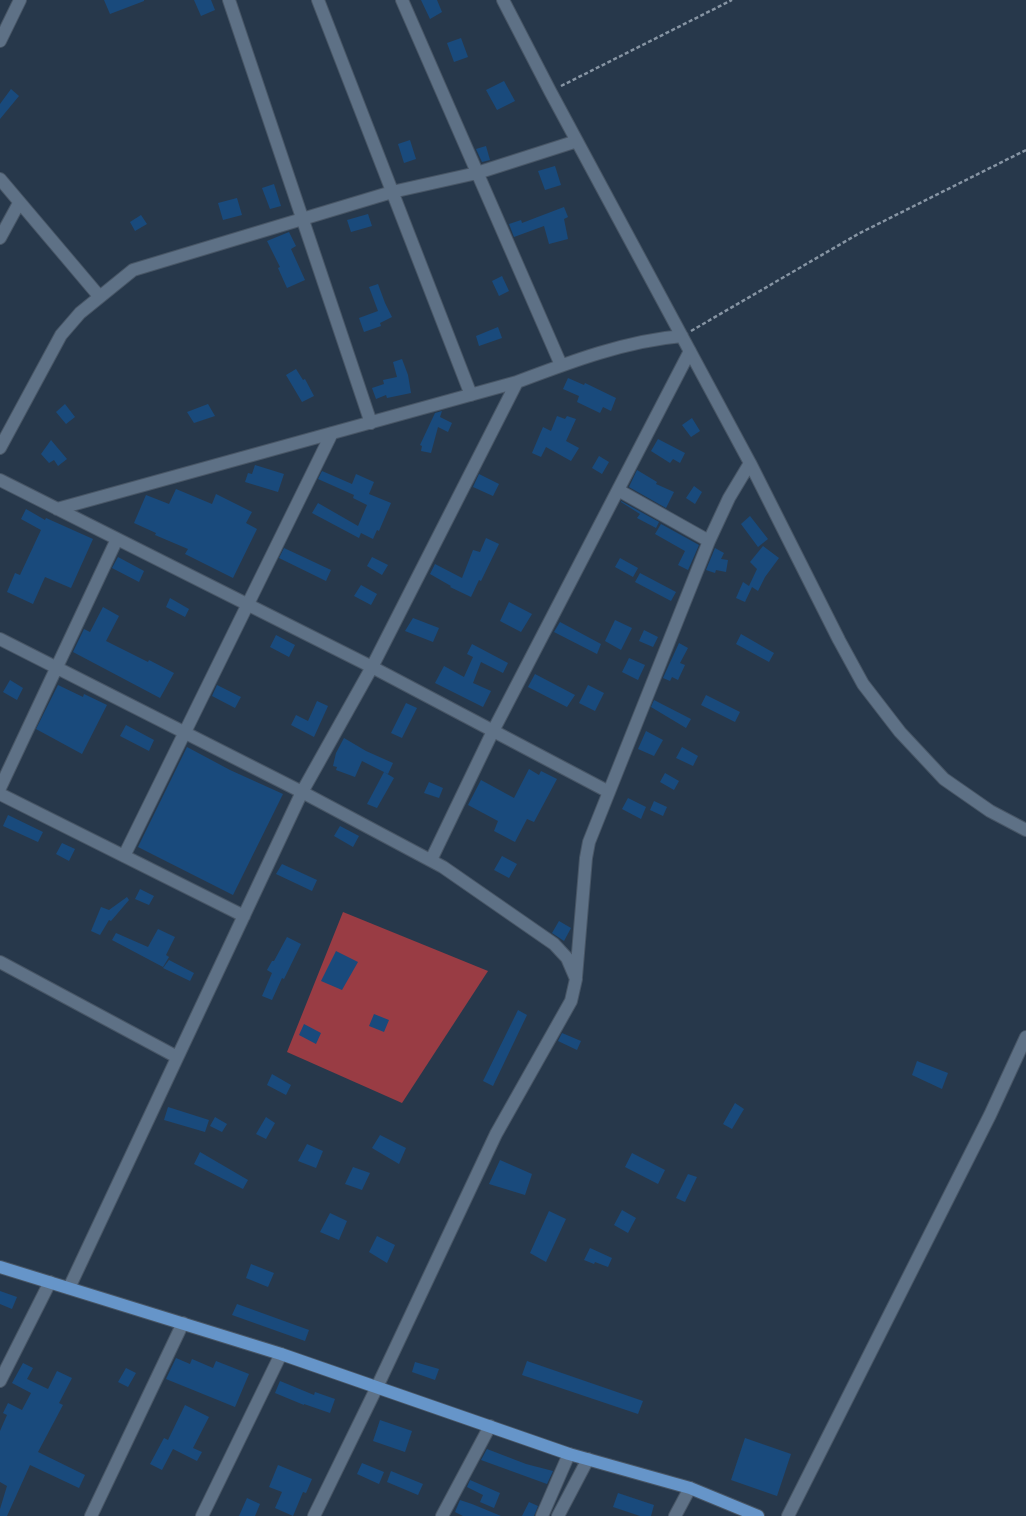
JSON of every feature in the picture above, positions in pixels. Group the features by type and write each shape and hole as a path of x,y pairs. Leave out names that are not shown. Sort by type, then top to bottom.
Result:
{"main road":[{"path":"0,1266 282,1354 569,1454 690,1488 758,1516"}],"street":[{"path":"0,41 20,0"},
{"path":"229,0 371,422"},
{"path":"318,0 471,395"},
{"path":"402,0 561,365"},
{"path":"503,0 750,463 838,640 864,684 900,732 944,779 990,811 1026,830"},
{"path":"0,448 62,335 80,313 133,270 392,192 477,173 577,141"},
{"path":"0,179 99,296"},
{"path":"0,238 19,203"},
{"path":"57,509 517,382 561,365 652,339 682,336"},
{"path":"431,860 493,731 690,351"},
{"path":"69,1288 302,792 372,667 517,382"},
{"path":"124,856 332,433"},
{"path":"314,1516 496,1134 571,1001 576,979 589,842 709,541 729,498 750,463"},
{"path":"0,480 372,667 609,792"},
{"path":"618,490 709,541"},
{"path":"0,788 117,539"},
{"path":"0,639 302,792 443,866 554,944 567,958 576,979"},
{"path":"0,794 244,916"},
{"path":"0,962 177,1057"},
{"path":"788,1516 990,1115 1026,1037"},
{"path":"0,1381 50,1282"},
{"path":"91,1516 183,1323"},
{"path":"202,1516 282,1354"},
{"path":"442,1516 490,1426"},
{"path":"542,1516 569,1454"},
{"path":"558,1516 588,1459"},
{"path":"676,1516 690,1488"}],"path":[{"path":"550,91 732,0"},
{"path":"682,336 858,234 1026,150"}],"shaded area":[{"path":"343,912 488,971 402,1103 287,1052"}],"building":[{"path":"104,0 144,0 144,1 110,14"},
{"path":"194,0 211,0 215,10 201,16"},
{"path":"421,0 437,0 442,12 430,19"},
{"path":"461,38 468,57 454,62 447,43"},
{"path":"504,81 515,101 497,110 486,90"},
{"path":"11,89 19,96 0,119 0,104"},
{"path":"410,140 416,159 404,163 398,144"},
{"path":"486,146 490,160 482,162 476,149"},
{"path":"555,166 561,185 545,190 538,171"},
{"path":"274,184 281,206 270,209 262,188"},
{"path":"237,198 242,215 223,220 218,203"},
{"path":"564,207 568,217 564,219 568,239 549,244 544,226 514,237 509,224 521,220 522,223"},
{"path":"368,214 372,226 351,232 347,220"},
{"path":"141,215 147,224 135,231 130,222"},
{"path":"289,232 296,246 291,249 305,280 287,288 278,268 280,267 267,241"},
{"path":"502,276 509,291 499,296 492,281"},
{"path":"378,284 392,317 380,323 381,326 364,332 359,318 378,311 369,287"},
{"path":"498,327 502,338 479,346 476,336"},
{"path":"402,359 408,375 411,393 387,398 386,395 376,399 372,388 384,384 383,380 397,377 393,362"},
{"path":"296,369 303,380 305,379 314,396 302,402 286,375"},
{"path":"568,378 584,385 585,383 616,398 611,411 603,407 600,413 577,402 579,396 563,389"},
{"path":"65,404 75,417 66,424 56,412"},
{"path":"208,404 215,416 194,423 187,412"},
{"path":"442,411 440,417 452,423 448,432 438,427 431,453 421,451 422,446 420,445 435,413"},
{"path":"557,416 565,419 567,416 576,419 566,441 579,448 571,461 546,447 541,457 532,453 543,427 551,431"},
{"path":"692,418 700,431 691,437 682,425"},
{"path":"658,439 685,453 680,463 673,459 670,463 651,451"},
{"path":"51,440 67,459 58,466 54,460 49,463 41,454"},
{"path":"599,456 609,462 602,474 592,468"},
{"path":"255,465 284,474 278,492 245,482 248,473 252,474"},
{"path":"637,470 657,482 656,484 674,492 666,508 629,487"},
{"path":"322,471 352,484 356,474 374,482 369,494 391,503 379,531 377,530 373,539 361,533 359,538 312,513 318,503 358,526 367,505 353,498 354,495 318,479"},
{"path":"479,474 499,484 493,496 473,487"},
{"path":"694,486 702,492 695,504 686,498"},
{"path":"176,489 212,504 216,494 252,512 246,523 257,529 233,578 185,554 188,549 155,535 156,533 134,523 146,495 169,504"},
{"path":"621,501 659,522 656,528 637,518 640,514"},
{"path":"26,509 45,520 46,518 93,539 71,588 45,577 33,604 7,592 15,573 20,575 41,530 21,519"},
{"path":"750,516 768,539 758,547 741,524"},
{"path":"661,524 699,545 688,570 678,565 685,551 655,534"},
{"path":"486,538 499,544 471,597 450,587 430,574 435,564 462,578 473,550 480,552"},
{"path":"763,546 779,558 765,577 758,591 752,587 745,602 736,598 743,582 749,586 757,569 750,562"},
{"path":"284,548 331,570 326,581 279,558"},
{"path":"715,548 724,553 721,559 728,560 726,572 716,570 715,573 706,570"},
{"path":"118,557 144,571 139,582 112,568"},
{"path":"372,557 388,565 382,575 367,566"},
{"path":"620,558 638,568 633,577 615,567"},
{"path":"640,573 676,592 671,601 635,582"},
{"path":"361,585 377,594 371,605 354,596"},
{"path":"170,598 189,609 185,617 166,607"},
{"path":"509,602 532,614 521,632 500,621"},
{"path":"103,607 119,616 106,641 174,673 160,698 73,652 84,629 90,632"},
{"path":"413,618 439,628 433,642 405,631"},
{"path":"615,620 632,628 621,650 605,641"},
{"path":"560,622 601,644 597,654 554,632"},
{"path":"644,630 658,637 653,647 639,641"},
{"path":"741,634 774,653 769,662 736,644"},
{"path":"276,635 295,645 289,657 270,647"},
{"path":"679,643 688,648 680,663 685,665 678,680 672,677 670,681 663,678"},
{"path":"472,644 508,663 503,673 481,662 473,683 491,691 483,707 435,683 444,666 464,677 473,657 467,654"},
{"path":"629,658 645,665 638,680 622,672"},
{"path":"535,674 575,695 567,707 528,687"},
{"path":"10,680 23,688 17,700 3,692"},
{"path":"58,685 83,697 84,694 107,705 82,754 36,729"},
{"path":"217,685 241,697 235,708 212,696"},
{"path":"588,685 604,693 595,711 579,703"},
{"path":"706,695 740,712 735,722 701,705"},
{"path":"654,700 691,719 686,728 651,707"},
{"path":"317,701 328,706 314,737 291,725 296,715 308,721"},
{"path":"406,703 417,708 402,738 391,733"},
{"path":"126,725 154,740 149,751 120,736"},
{"path":"646,731 663,740 654,756 638,749"},
{"path":"344,738 366,751 393,763 388,774 362,761 355,777 336,770 337,767 333,766 336,753"},
{"path":"187,747 230,770 283,794 233,895 138,847"},
{"path":"682,747 698,756 693,766 676,758"},
{"path":"529,769 539,775 541,771 557,779 534,822 527,819 515,842 494,831 498,821 468,805 481,780 514,798"},
{"path":"384,772 394,778 377,808 367,804"},
{"path":"665,773 679,781 674,790 660,782"},
{"path":"429,782 443,788 439,798 424,793"},
{"path":"628,798 646,807 641,819 622,809"},
{"path":"654,801 667,807 663,816 650,810"},
{"path":"8,815 43,832 38,842 3,826"},
{"path":"340,826 359,836 353,847 334,836"},
{"path":"62,843 75,849 69,861 56,854"},
{"path":"502,856 517,864 509,878 494,870"},
{"path":"282,864 317,880 312,891 276,874"},
{"path":"140,889 154,896 149,905 135,899"},
{"path":"127,897 129,900 111,921 109,920 100,935 91,931 101,907 109,910"},
{"path":"559,921 571,928 564,941 552,933"},
{"path":"158,929 175,937 166,955 169,957 163,967 112,940 116,933 148,947"},
{"path":"287,937 301,944 272,1000 262,996 272,973 267,970"},
{"path":"336,951 358,962 342,990 321,981"},
{"path":"169,960 194,973 190,981 163,968"},
{"path":"518,1010 527,1015 493,1086 483,1081"},
{"path":"374,1014 389,1020 384,1032 369,1026"},
{"path":"304,1024 321,1033 316,1044 299,1035"},
{"path":"562,1033 581,1041 577,1050 558,1041"},
{"path":"917,1061 948,1073 942,1089 912,1075"},
{"path":"272,1074 291,1085 286,1095 267,1085"},
{"path":"735,1103 744,1109 732,1129 723,1124"},
{"path":"168,1107 209,1120 205,1132 164,1120"},
{"path":"215,1117 227,1124 222,1132 210,1126"},
{"path":"266,1117 275,1123 266,1139 256,1134"},
{"path":"380,1135 406,1148 399,1164 372,1148"},
{"path":"307,1144 323,1151 316,1168 298,1161"},
{"path":"200,1152 248,1180 243,1189 194,1164"},
{"path":"632,1153 665,1170 658,1184 625,1167"},
{"path":"500,1160 532,1174 525,1195 489,1184"},
{"path":"353,1167 370,1173 362,1190 345,1184"},
{"path":"688,1174 697,1177 685,1202 676,1198"},
{"path":"622,1210 636,1218 628,1233 614,1225"},
{"path":"549,1211 566,1219 546,1262 530,1253"},
{"path":"330,1213 347,1221 339,1240 320,1232"},
{"path":"377,1236 395,1245 387,1263 369,1252"},
{"path":"590,1248 612,1258 608,1267 584,1260"},
{"path":"251,1264 274,1273 268,1287 246,1278"},
{"path":"0,1291 17,1297 12,1309 0,1304"},
{"path":"237,1304 309,1330 305,1341 232,1315"},
{"path":"176,1358 190,1364 192,1359 213,1368 216,1361 249,1374 235,1407 166,1379"},
{"path":"527,1361 643,1401 638,1414 522,1375"},
{"path":"415,1362 439,1369 435,1380 412,1372"},
{"path":"23,1363 33,1368 27,1379 48,1389 57,1371 72,1378 59,1403 63,1405 38,1452 85,1475 79,1488 30,1465 7,1516 0,1516 0,1509 7,1486 0,1482 0,1431 7,1415 3,1413 8,1403 22,1410 31,1393 12,1383"},
{"path":"126,1368 136,1373 128,1387 118,1382"},
{"path":"280,1381 314,1395 315,1392 335,1399 330,1413 275,1393"},
{"path":"185,1405 209,1417 193,1448 202,1452 197,1461 173,1449 162,1470 150,1464 164,1438 168,1440"},
{"path":"380,1420 412,1431 405,1452 373,1441"},
{"path":"745,1438 791,1454 777,1496 731,1480"},
{"path":"487,1449 526,1464 553,1471 547,1484 481,1460"},
{"path":"362,1463 384,1472 379,1484 357,1474"},
{"path":"278,1465 312,1479 306,1493 303,1492 293,1516 275,1508 282,1492 269,1487"},
{"path":"391,1471 423,1484 418,1495 387,1482"},
{"path":"470,1480 500,1493 494,1508 480,1502 483,1495 467,1487"},
{"path":"618,1493 654,1505 651,1516 640,1516 613,1507"},
{"path":"247,1498 260,1504 255,1516 239,1516"},
{"path":"460,1500 501,1516 463,1516 455,1512"},
{"path":"529,1502 538,1506 534,1516 522,1516"}]}
